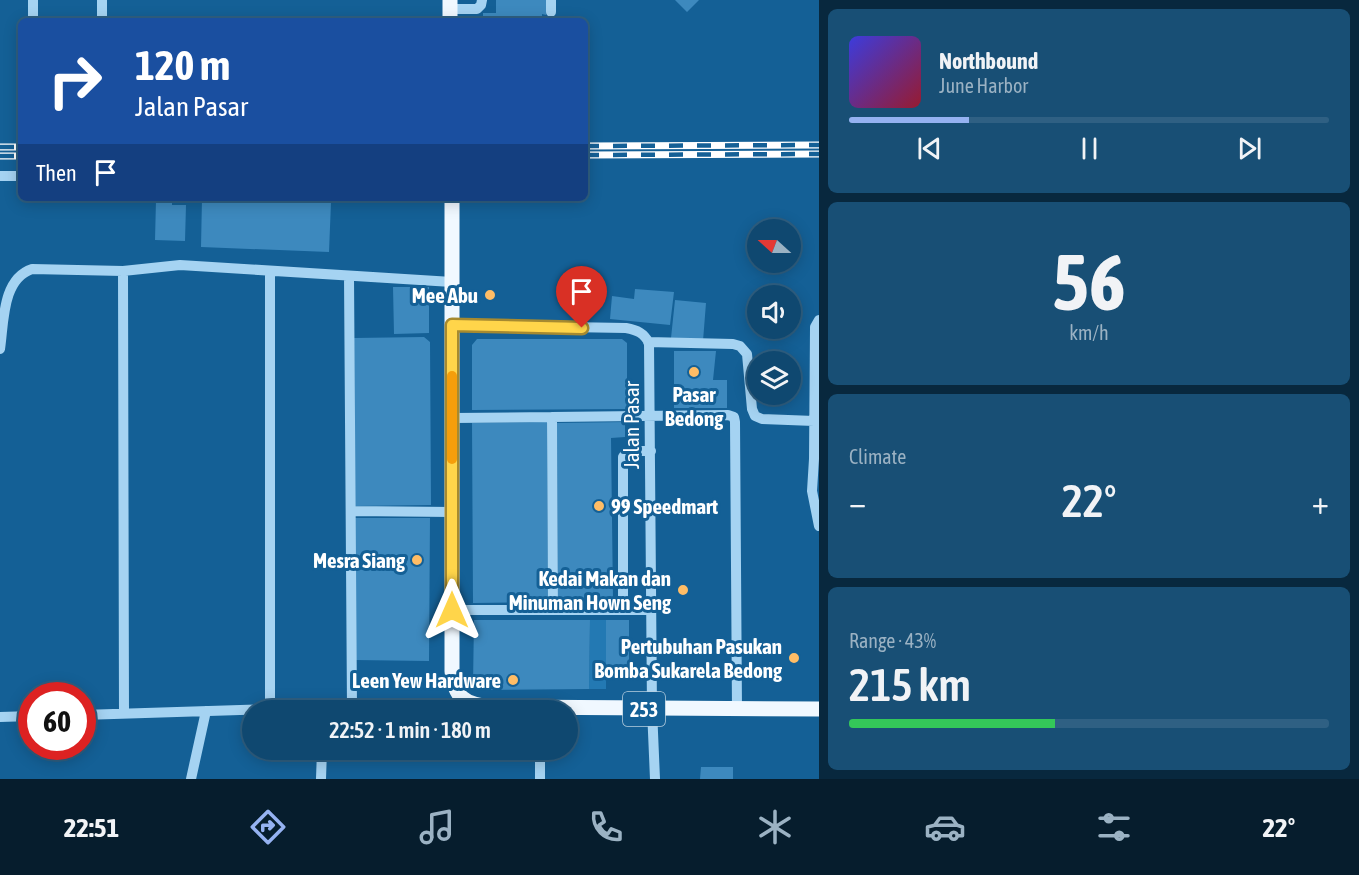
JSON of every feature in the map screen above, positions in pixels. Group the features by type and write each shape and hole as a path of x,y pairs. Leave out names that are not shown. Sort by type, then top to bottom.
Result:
{"main road":[{"path":"452,201 453,680 460,697 465,700"},
{"name":"253","path":"578,709 819,709"}],"street":[{"path":"33,0 33,18"},
{"path":"102,0 102,18"},
{"path":"450,10 477,9 482,0"},
{"path":"551,0 551,12"},
{"path":"0,176 18,176"},
{"path":"0,349 11,286 23,272 40,268 123,271 171,266 452,282"},
{"path":"123,271 124,713"},
{"path":"270,271 270,700"},
{"path":"350,276 352,700"},
{"path":"819,320 815,327 812,491 819,526"},
{"path":"452,325 626,328 640,332 648,342 740,346 747,354 752,409 755,416 762,419 814,421"},
{"name":"Jalan Pasar","path":"648,342 651,451 651,709 655,779"},
{"path":"453,418 728,415 735,419 737,709"},
{"path":"552,417 553,610"},
{"path":"622,610 623,458 630,452 651,451"},
{"path":"351,511 452,512"},
{"path":"452,610 651,610"},
{"path":"96,714 242,710"},
{"path":"191,779 206,711"},
{"path":"0,717 18,716"},
{"path":"321,779 322,760"},
{"path":"540,760 540,779"}],"shaded area":[{"path":"590,620 606,620 606,689 589,689"}],"building":[{"path":"496,0 546,0 546,15 542,14 542,18 483,18 483,13 496,13"},
{"path":"675,0 699,0 687,12"},
{"path":"156,201 172,201 172,205 186,205 185,241 155,240"},
{"path":"202,201 331,202 329,252 201,247"},
{"path":"393,287 429,287 429,333 394,334"},
{"path":"635,289 674,292 670,325 610,319 612,296 634,299"},
{"path":"675,300 706,303 703,341 671,338"},
{"path":"424,337 430,342 431,505 355,506 354,338"},
{"path":"477,339 622,339 627,343 627,409 472,410 472,345"},
{"name":"Pasar Bedong","path":"674,351 716,351 713,380 727,380 727,408 674,408"},
{"path":"547,422 548,602 473,603 472,423"},
{"path":"625,422 625,437 611,438 613,599 558,600 557,423"},
{"path":"355,518 430,518 429,661 355,660"},
{"path":"474,620 590,620 589,689 480,690 473,684"},
{"path":"606,620 629,620 629,665 616,676 606,676"},
{"path":"701,767 733,767 733,779 700,779"}],"railway":[{"path":"588,146 819,145"},
{"path":"0,147 18,147"},
{"path":"588,155 819,154"},
{"path":"0,156 18,156"}],"slow traffic":[{"path":"452,376 452,459"}],"place":[{"name":"Mee Abu","path":"490,295"},
{"name":"Pasar Bedong","path":"694,372"},
{"name":"99 Speedmart","path":"599,506"},
{"name":"Mesra Siang","path":"417,560"},
{"name":"Kedai Makan dan Minuman Hown Seng","path":"683,590"},
{"name":"Pertubuhan Pasukan Bomba Sukarela Bedong","path":"794,658"},
{"name":"Leen Yew Hardware","path":"513,680"}],"route":[{"path":"452,610 452,325 582,328"}]}
